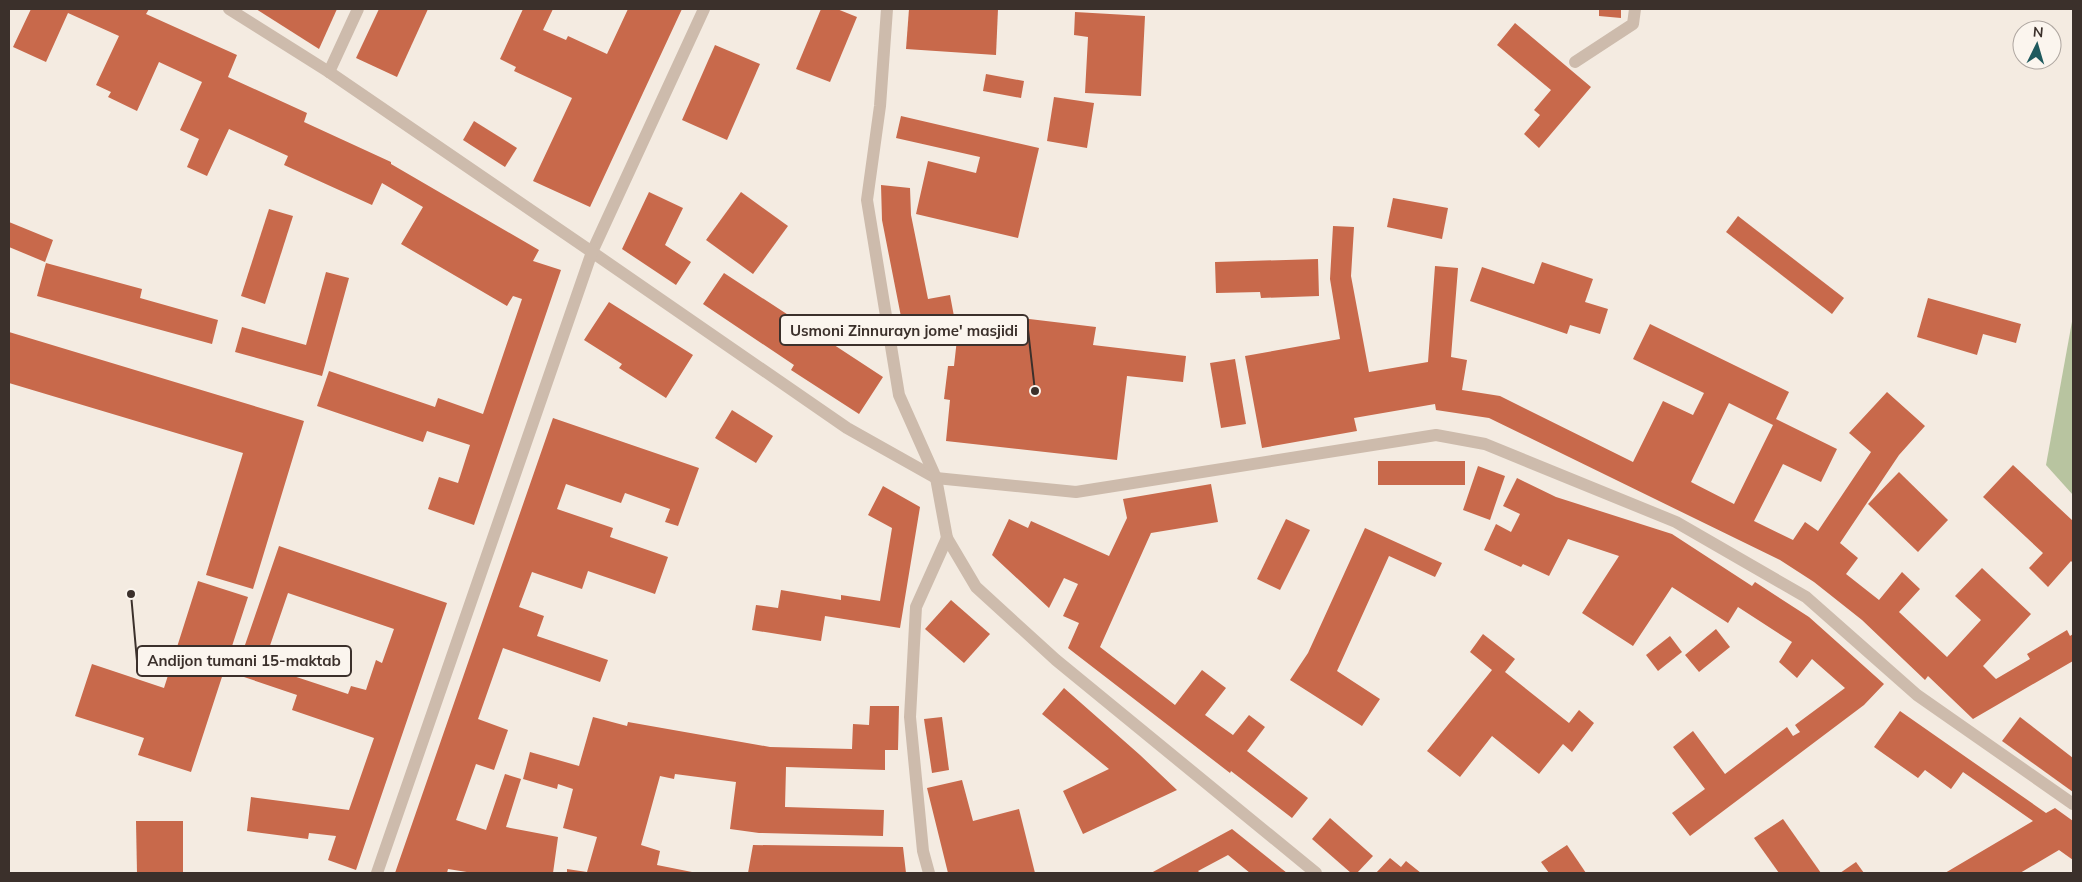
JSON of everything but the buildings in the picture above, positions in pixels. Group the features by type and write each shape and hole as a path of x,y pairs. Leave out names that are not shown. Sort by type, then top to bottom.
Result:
{"street":[{"path":"229,9 329,72 847,428 936,478 1076,492 1436,435 1485,444 1676,522 1806,597 1917,695 2073,804"},
{"path":"329,72 358,9"},
{"path":"377,873 592,252 704,9"},
{"path":"887,9 880,106 867,200 899,394 936,478 947,538 976,587 1056,660 1316,873"},
{"path":"1575,62 1633,24 1635,9"},
{"path":"929,873 923,851 910,717 913,657 916,607 947,538"}],"green space":[{"path":"2073,316 2073,495 2046,465"}],"place":[{"name":"Usmoni Zinnurayn jome' masjidi","path":"1035,391"},
{"name":"Andijon tumani 15-maktab","path":"131,594"}]}
